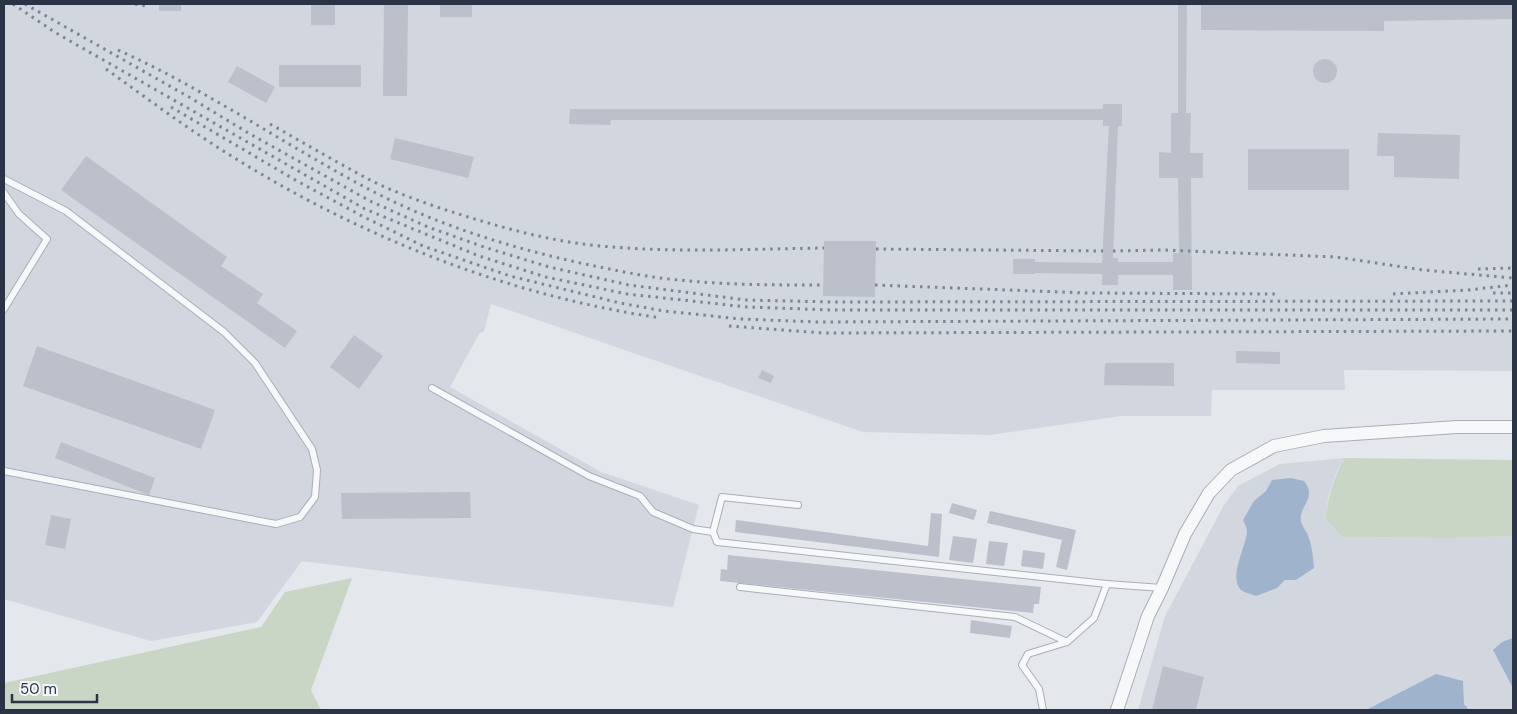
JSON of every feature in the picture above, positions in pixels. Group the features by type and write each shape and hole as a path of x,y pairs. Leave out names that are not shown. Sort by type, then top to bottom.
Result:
{"street":[{"path":"1116,710 1148,616 1185,534 1209,493 1231,470 1274,446 1324,436 1457,427 1513,427"}],"lane":[{"path":"4,179 66,211 224,332 255,363 312,449 318,470 318,483 315,497 300,517 276,524 4,471"},
{"path":"4,193 19,214 47,239 4,309"},
{"path":"432,388 589,476 640,496 653,512 693,529 714,532"},
{"path":"798,505 722,497 714,532 717,542 1107,584 1162,588"},
{"path":"1043,710 1039,689 1022,665 1028,654 1067,642 1094,618 1107,584"},
{"path":"740,587 1015,617 1067,642"}],"shaded area":[{"path":"4,4 1513,4 1513,371 1344,370 1345,390 1212,390 1211,416 1121,416 990,435 863,432 491,304 484,331 479,334 450,387 601,472 699,505 673,607 302,561 257,622 151,641 4,599"},
{"path":"1345,458 1337,471 1329,494 1325,518 1342,537 1451,538 1513,536 1513,710 1138,710 1165,616 1224,505 1238,486 1280,464"}],"green space":[{"path":"1345,458 1513,460 1513,536 1451,538 1342,537 1325,518 1334,480"},
{"path":"352,578 311,690 321,710 4,710 4,683 261,627 285,592"}],"water":[{"path":"1291,478 1304,481 1308,487 1308,497 1302,511 1301,522 1310,542 1314,568 1296,580 1285,580 1277,588 1256,596 1244,592 1237,585 1236,578 1247,532 1243,520 1254,501 1266,491 1272,480"},
{"path":"1513,638 1513,688 1493,650 1502,642"},
{"path":"1436,674 1463,681 1464,704 1469,710 1366,710"}],"building":[{"path":"159,4 181,4 181,11 159,11"},
{"path":"311,4 335,4 335,25 311,25"},
{"path":"384,4 408,4 407,96 383,96"},
{"path":"440,4 472,4 472,17 440,17"},
{"path":"1178,4 1187,4 1186,113 1191,113 1190,153 1203,153 1203,178 1191,178 1192,290 1173,290 1173,275 1118,275 1118,285 1102,285 1102,274 1013,274 1013,259 1035,259 1035,262 1102,263 1109,126 1103,126 1103,120 611,120 610,125 569,124 570,109 1103,109 1103,104 1122,104 1122,126 1118,126 1113,258 1118,258 1118,262 1173,262 1173,253 1179,253 1178,178 1159,178 1159,152 1171,153 1171,113 1178,113"},
{"path":"1201,4 1513,4 1513,19 1384,21 1384,31 1201,30"},
{"path":"1325,59 1334,62 1337,71 1334,80 1325,83 1316,80 1313,71 1316,62"},
{"path":"279,65 361,65 361,87 279,87"},
{"path":"237,66 275,87 266,103 228,82"},
{"path":"1378,133 1460,135 1459,179 1394,177 1394,156 1377,156"},
{"path":"395,138 474,157 468,178 390,159"},
{"path":"1248,149 1349,149 1349,190 1248,190"},
{"path":"86,156 227,257 221,266 263,294 257,303 297,331 285,348 61,190"},
{"path":"824,241 876,241 875,297 823,296"},
{"path":"354,335 383,356 359,389 330,367"},
{"path":"37,346 215,410 201,449 23,386"},
{"path":"1236,351 1280,352 1280,364 1236,363"},
{"path":"1105,363 1174,363 1174,386 1104,385"},
{"path":"762,370 774,376 771,383 758,378"},
{"path":"61,442 155,478 149,495 55,458"},
{"path":"470,492 471,518 342,519 341,493"},
{"path":"952,503 977,510 974,520 949,513"},
{"path":"990,511 1076,530 1067,570 1056,567 1062,540 987,523"},
{"path":"931,513 942,514 939,557 735,532 736,520 928,546"},
{"path":"51,515 71,519 65,549 45,545"},
{"path":"953,536 977,539 973,563 949,560"},
{"path":"989,541 1008,543 1004,566 986,564"},
{"path":"1023,550 1045,553 1043,569 1021,566"},
{"path":"728,555 1041,587 1039,604 1034,604 1033,613 720,581 721,569 727,570"},
{"path":"971,620 1012,626 1010,638 970,633"},
{"path":"1163,666 1204,677 1196,710 1152,710"}],"railway":[{"path":"13,4 56,33 365,209 479,256 546,277 627,294 747,307 832,310 1513,310"},
{"path":"25,4 370,201 428,227 484,247 549,267 629,285 746,300 832,302 1513,301"},
{"path":"135,4 146,6"},
{"path":"118,50 183,83 374,192 429,217 486,238 574,262 660,278 733,284 823,285"},
{"path":"106,69 233,157 333,213 386,238 439,260 493,279 549,295 661,318"},
{"path":"171,107 297,181 423,246 510,276 620,303 664,311 741,319 818,322 1513,319"},
{"path":"270,124 359,174 396,192 468,217 533,235 567,242 629,248 712,250 824,248"},
{"path":"876,249 1103,251"},
{"path":"1113,251 1163,250 1336,257 1423,270 1513,278"},
{"path":"1478,269 1513,268"},
{"path":"875,285 1087,293 1278,294"},
{"path":"1393,294 1468,290 1513,285"},
{"path":"1493,293 1513,293"},
{"path":"729,326 823,333 1513,331"}]}
